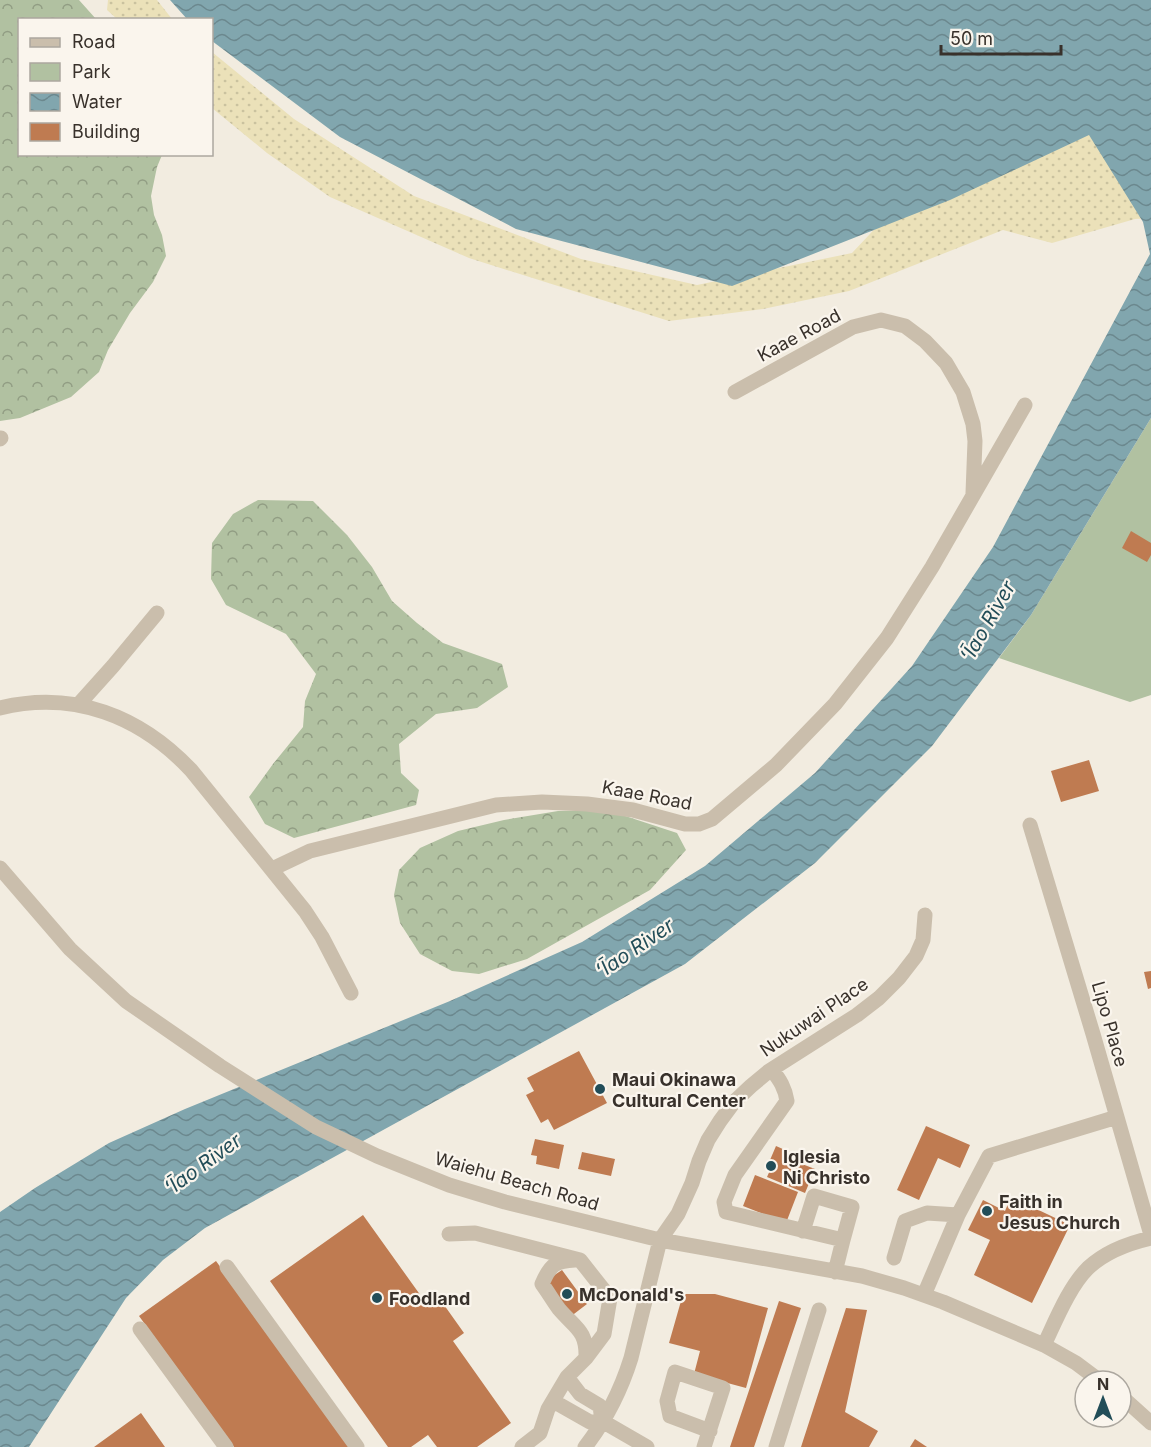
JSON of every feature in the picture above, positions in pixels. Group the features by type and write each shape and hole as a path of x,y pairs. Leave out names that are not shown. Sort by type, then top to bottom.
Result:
{"street":[{"name":"Kaae Road","path":"735,392 853,327 881,320 905,326 925,341 946,363 963,392 973,424 975,441 973,496"},
{"name":"Kaae Road","path":"272,869 310,851 496,805 542,802 587,804 633,810 685,824 699,824 712,819 776,765 835,704 887,638 932,567 1025,405"},
{"path":"78,705 157,613"},
{"path":"0,708 33,703 78,705 120,718 159,740 191,770 305,911 322,937 351,993"},
{"name":"Lipo Place","path":"1030,825 1151,1237"},
{"name":"Waiehu Beach Road","path":"0,868 70,950 126,1001 220,1066 316,1127 377,1156 449,1185 660,1240 862,1276 904,1288 1044,1345 1084,1369"},
{"name":"Nukuwai Place","path":"660,1240 678,1214 708,1140 734,1102 772,1070 857,1015 879,998 916,956 924,932 925,915"},
{"path":"772,1070 782,1082 787,1101 735,1175 724,1202 726,1212 843,1240"},
{"path":"924,1295 958,1215 989,1156 1117,1117"},
{"path":"803,1231 814,1196 852,1207 835,1272"},
{"path":"894,1258 905,1221 927,1213 958,1215"},
{"path":"449,1234 475,1233 580,1260 610,1298 603,1334 586,1358 567,1377 548,1409 540,1433 522,1447"},
{"path":"1044,1345 1059,1312 1088,1268 1105,1255 1151,1237"},
{"path":"585,1447 613,1405 625,1376 660,1240"},
{"path":"580,1260 561,1261 547,1271 542,1284 559,1308 582,1333 587,1346 586,1358"},
{"path":"226,1267 357,1447"},
{"path":"776,1447 819,1310"},
{"path":"141,1329 226,1447"},
{"path":"567,1377 580,1394 600,1407 602,1421"},
{"path":"553,1401 590,1422 602,1421 647,1447"},
{"path":"1133,1407 1151,1423"},
{"path":"704,1447 710,1431"}],"green space":[{"path":"0,0 79,0 95,18 18,18 18,156 162,156 151,196 166,256 153,282 130,313 108,350 99,372 71,397 20,418 0,421"},
{"path":"1151,418 1151,695 1130,702 999,658 1031,615"},
{"path":"258,500 313,501 347,535 372,567 392,601 417,623 443,643 502,664 508,687 477,708 436,714 399,744 401,773 419,790 416,805 294,838 265,824 249,797 303,727 305,701 316,674 286,634 226,605 211,579 212,543 233,514"},
{"path":"607,810 677,833 686,850 650,890 527,959 479,974 452,971 420,954 400,923 394,895 399,870 420,848 458,831 504,820 558,811"}],"sand":[{"path":"108,0 157,0 171,18 116,18 107,10"},
{"path":"1020,32 1151,218 1135,219 1052,243 1003,230 849,291 763,309 669,321 469,258 330,197 267,153 213,109 213,53 294,119 414,196 581,259 697,285 852,253 918,183"}],"water":[{"name":"ʻĪao River","path":"170,0 1151,0 1151,418 1031,615 932,746 815,863 685,964 205,1228 163,1260 126,1298 29,1447 0,1447 0,1212 109,1143 185,1109 450,1001 582,942 705,866 815,773 912,666 993,547 1150,254 1143,222 1089,135 950,200 732,286 516,229 340,137 213,42 213,18 186,18"}],"building":[{"path":"1131,531 1151,543 1151,555 1147,562 1122,548"},
{"path":"1089,760 1099,791 1061,802 1051,771"},
{"path":"1151,971 1151,988 1148,989 1144,972"},
{"path":"579,1051 607,1103 554,1130 548,1119 541,1123 526,1095 534,1091 527,1078"},
{"path":"926,1126 970,1145 960,1168 938,1158 919,1200 897,1190"},
{"path":"535,1139 564,1145 559,1169 536,1164 537,1156 531,1155"},
{"path":"776,1146 792,1153 789,1159 815,1169 805,1193 767,1177 771,1168 767,1167"},
{"path":"582,1152 615,1159 611,1176 578,1169"},
{"path":"755,1175 798,1192 786,1223 743,1206"},
{"path":"1011,1197 1070,1225 1032,1303 974,1275 990,1240 968,1230 983,1200 1005,1211"},
{"path":"363,1215 426,1303 437,1295 464,1333 453,1341 511,1423 477,1447 437,1447 428,1435 411,1447 388,1447 270,1281"},
{"path":"216,1261 351,1447 234,1447 139,1316"},
{"name":"McDonald's","path":"562,1270 587,1304 570,1317 547,1280"},
{"path":"683,1294 715,1294 768,1308 746,1388 694,1374 700,1351 669,1343"},
{"path":"779,1301 801,1308 754,1447 730,1447"},
{"path":"846,1308 867,1310 845,1412 878,1431 869,1447 801,1447"},
{"path":"141,1413 165,1447 94,1447"},
{"path":"915,1439 927,1447 910,1447"}],"place":[{"name":"Maui Okinawa Cultural Center","path":"600,1089"},
{"name":"Iglesia Ni Christo","path":"771,1166"},
{"name":"Faith in Jesus Church","path":"987,1211"},
{"name":"McDonald's","path":"567,1294"},
{"name":"Foodland","path":"377,1298"}]}
